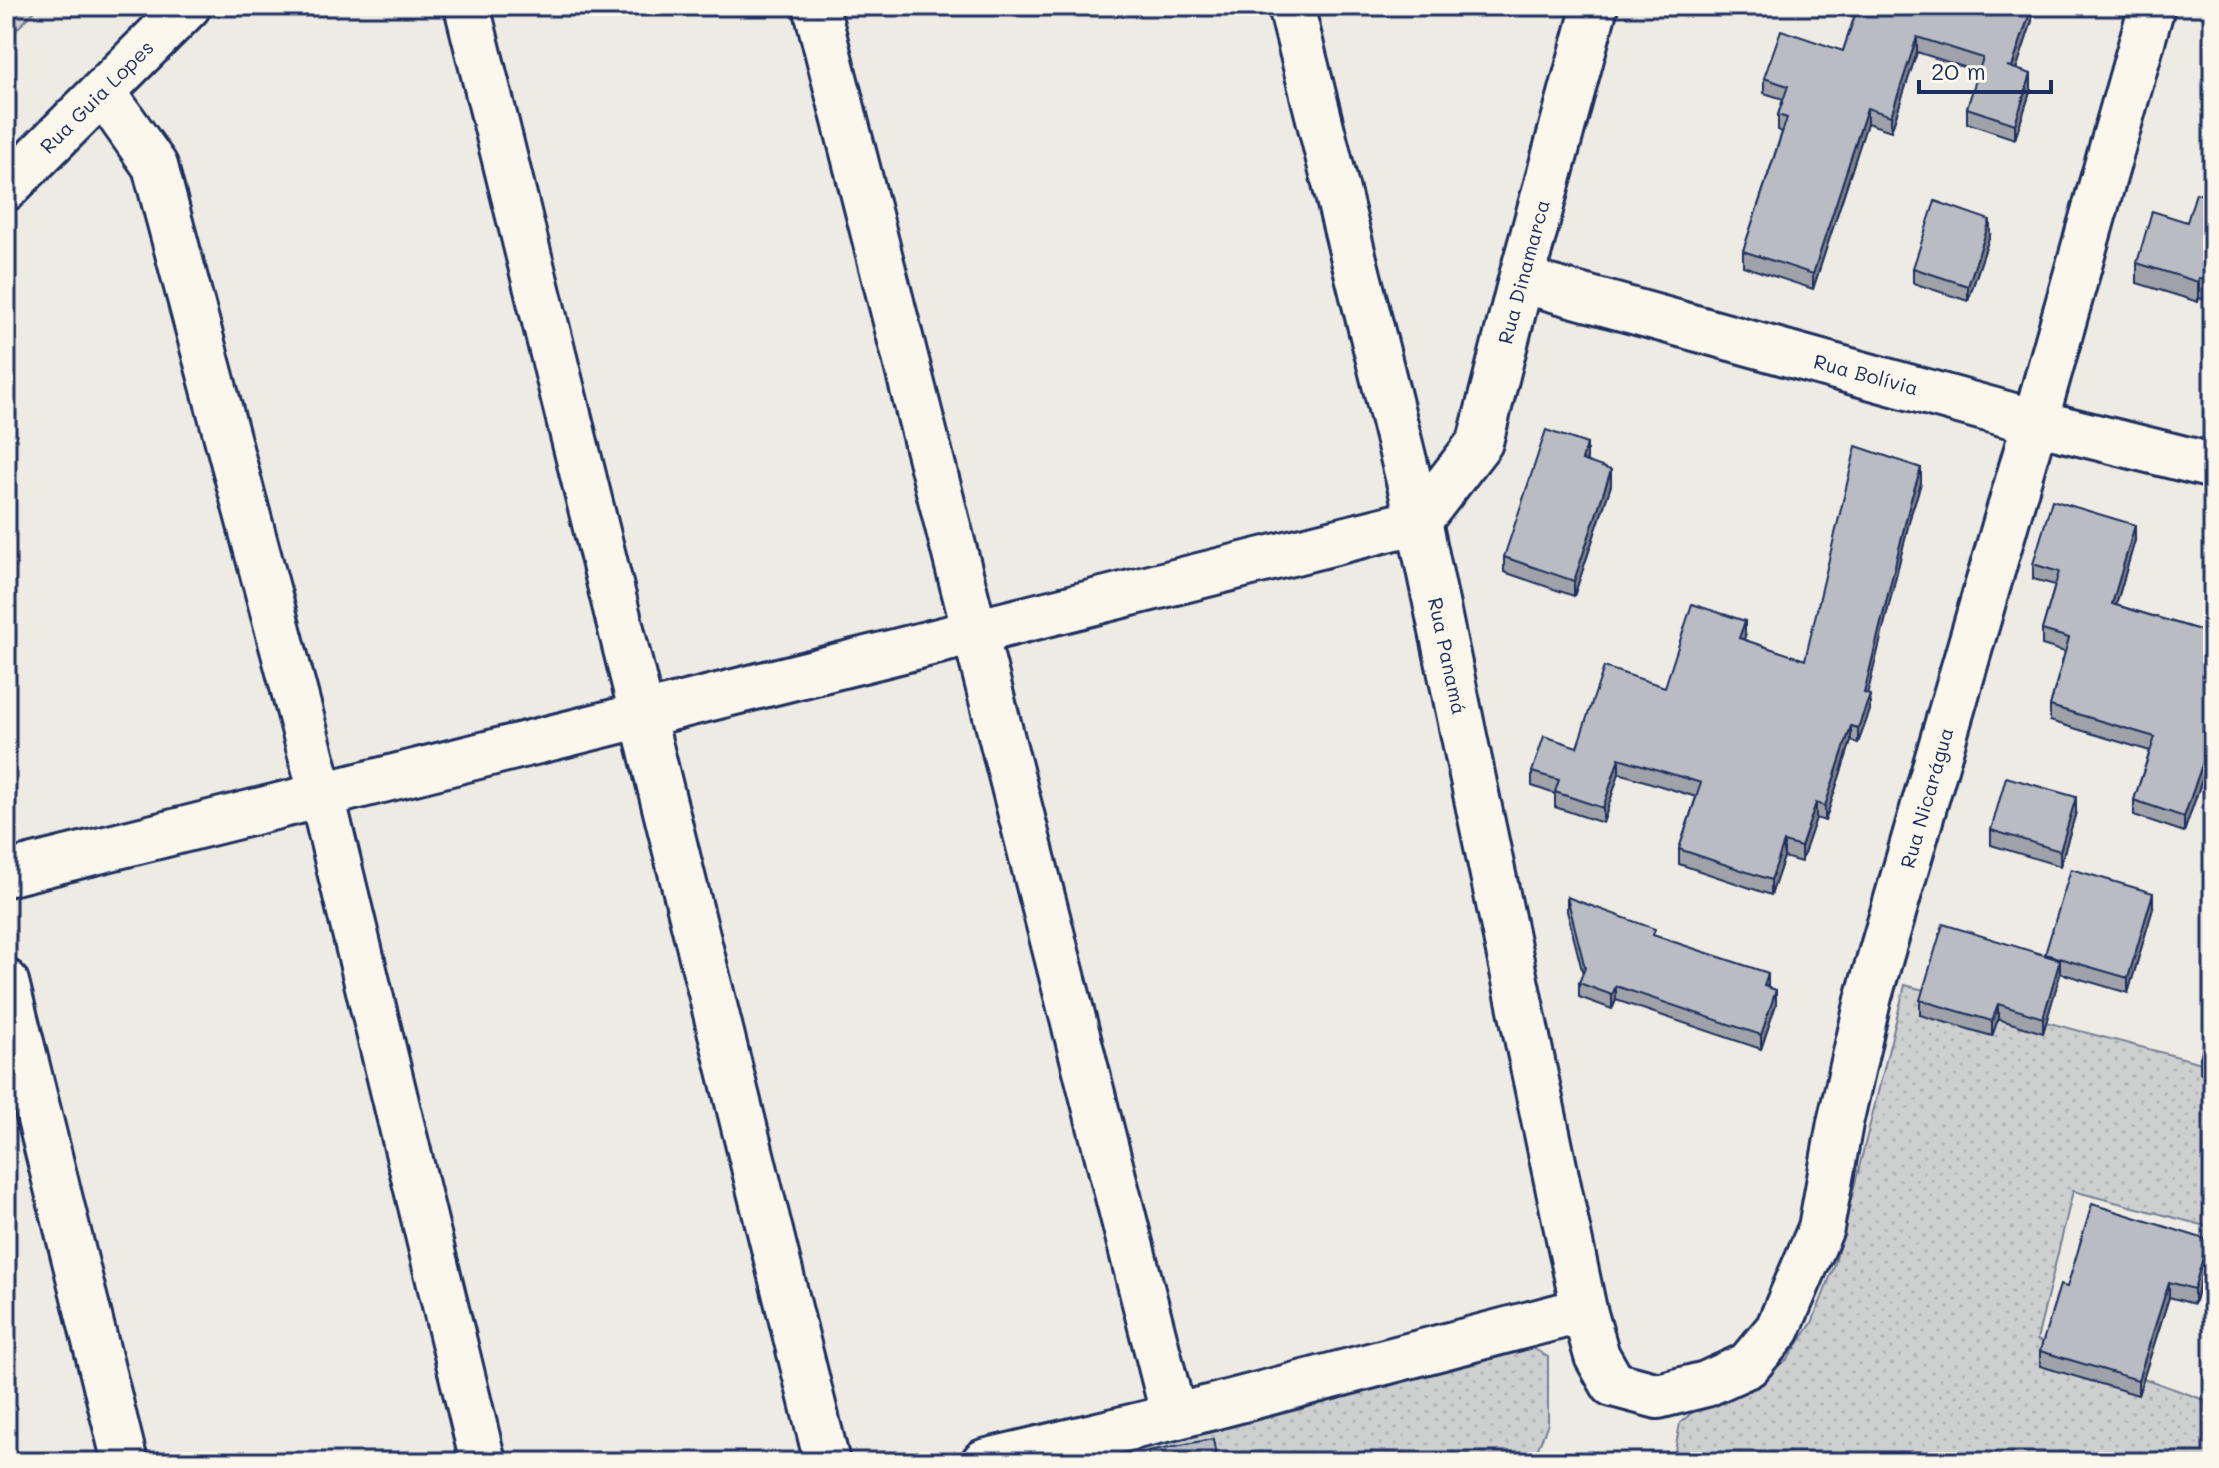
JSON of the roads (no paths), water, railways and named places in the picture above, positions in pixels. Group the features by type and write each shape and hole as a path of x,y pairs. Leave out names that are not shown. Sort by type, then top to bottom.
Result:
{"street":[{"name":"Rua Guia Lopes","path":"6,188 188,6"},
{"path":"467,6 827,1462"},
{"path":"816,6 1174,1417"},
{"name":"Rua Panamá","path":"1291,6 1419,521 1584,1310"},
{"name":"Rua Dinamarca","path":"1419,521 1480,442 1595,6"},
{"name":"Rua Nicarágua","path":"1584,1310 1597,1356 1613,1384 1658,1396 1706,1384 1748,1365 1778,1329 1821,1228 1840,1123 1869,996 2152,6"},
{"path":"103,92 155,166 322,796 483,1462"},
{"name":"Rua Bolívia","path":"1521,280 2035,422 2213,466"},
{"path":"6,874 1419,521"},
{"path":"6,982 125,1462"},
{"path":"984,1462 1174,1417 1584,1310"}]}
